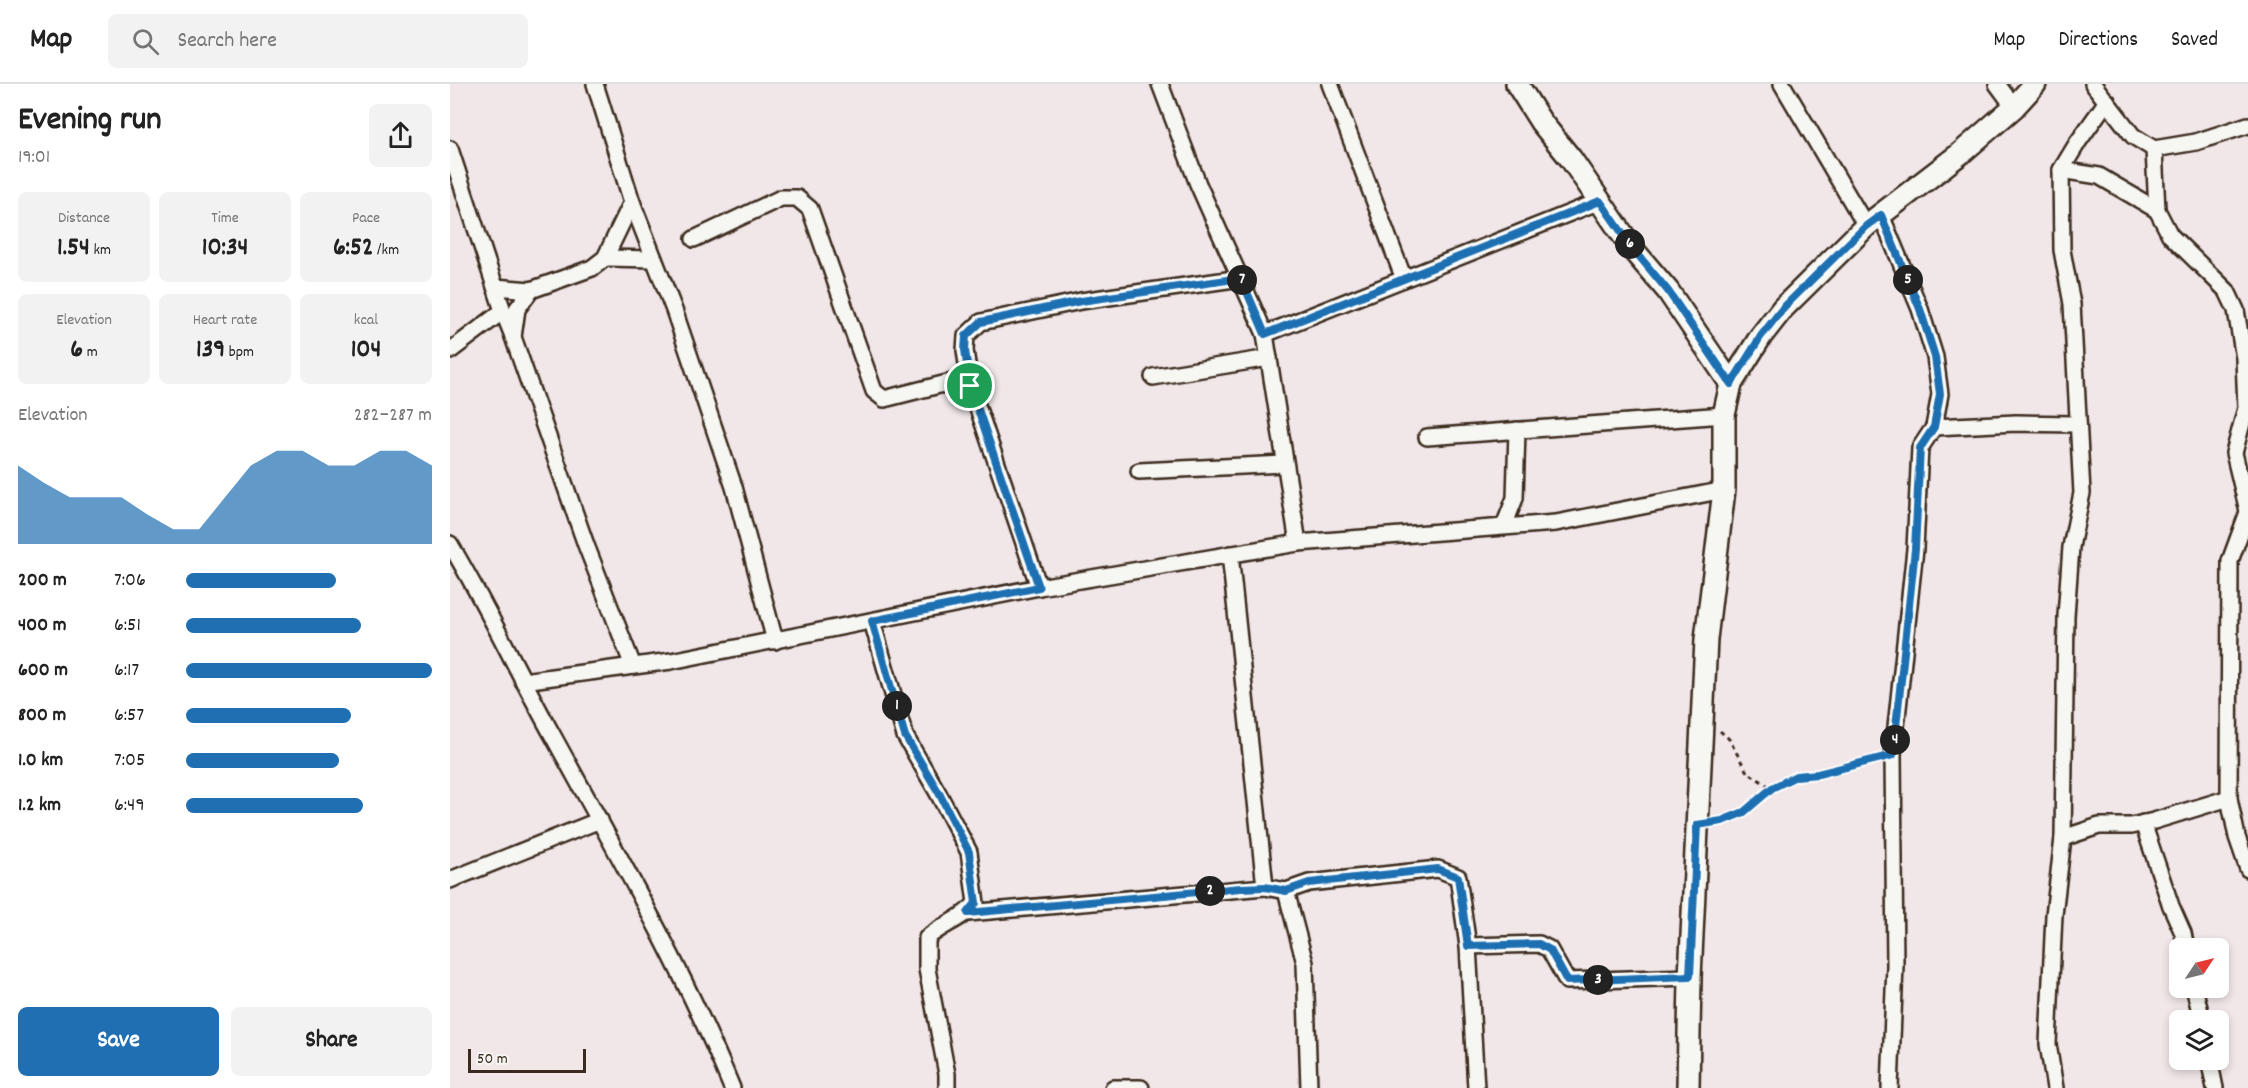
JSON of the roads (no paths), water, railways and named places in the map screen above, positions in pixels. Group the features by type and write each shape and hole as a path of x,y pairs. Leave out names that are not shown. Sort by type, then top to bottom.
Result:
{"street":[{"path":"595,84 632,202 675,310 734,488 775,641"},
{"path":"1160,84 1198,184 1265,334 1298,543"},
{"path":"1330,84 1404,279"},
{"path":"1782,84 1873,220 1920,309 1935,357 1940,394 1934,427 1920,448 1915,549 1893,755 1895,966 1890,1088"},
{"path":"1997,84 2014,107"},
{"path":"1688,1088 1690,976 1706,639 1724,490 1724,415 1731,384 1761,336 1783,308 1873,220 1961,153 2014,107 2035,84"},
{"path":"2093,84 2133,136 2154,149 2196,142 2248,125"},
{"path":"1524,86 1634,250 1668,291 1731,384"},
{"path":"2055,1088 2048,1044 2054,915 2063,838 2066,616 2071,547 2082,493 2072,304 2062,250 2061,170 2107,101"},
{"path":"450,149 503,311 586,545 633,666"},
{"path":"2154,149 2157,210 2170,235 2227,291 2236,310 2244,358 2247,408 2234,453 2248,512 2230,561 2229,798 2237,837 2248,869"},
{"path":"2061,170 2099,176 2157,210"},
{"path":"694,238 781,198 797,198 810,209 874,391 884,399 959,380 965,380 970,386"},
{"path":"1265,334 1600,201"},
{"path":"495,287 531,290 592,268 605,258 632,202"},
{"path":"605,258 654,259"},
{"path":"1039,587 970,386 965,350 966,336 981,322 1081,301 1241,278"},
{"path":"513,337 517,309 531,290"},
{"path":"450,351 503,311"},
{"path":"1153,377 1269,358"},
{"path":"1427,437 1724,415"},
{"path":"1934,427 2016,423 2077,424"},
{"path":"1504,526 1515,498 1516,430"},
{"path":"1139,471 1285,464"},
{"path":"523,681 633,666 775,641 1039,587 1298,543 1556,523 1724,490"},
{"path":"450,544 600,820 695,1004 732,1088"},
{"path":"1230,555 1265,887"},
{"path":"872,621 905,736 939,793 969,852 976,903 968,913"},
{"path":"2063,838 2099,826 2131,826 2229,798"},
{"path":"450,880 600,820"},
{"path":"2143,823 2184,938"},
{"path":"947,1088 947,1074 927,969 927,938 938,928 968,913 1265,887 1286,891 1309,883 1438,869 1458,877 1468,946 1476,1088"},
{"path":"1286,891 1305,963 1309,1088"},
{"path":"1468,946 1539,944 1550,950 1567,981 1690,976"},
{"path":"2212,1070 2215,1088"},
{"path":"1113,1088 1141,1088"}]}
